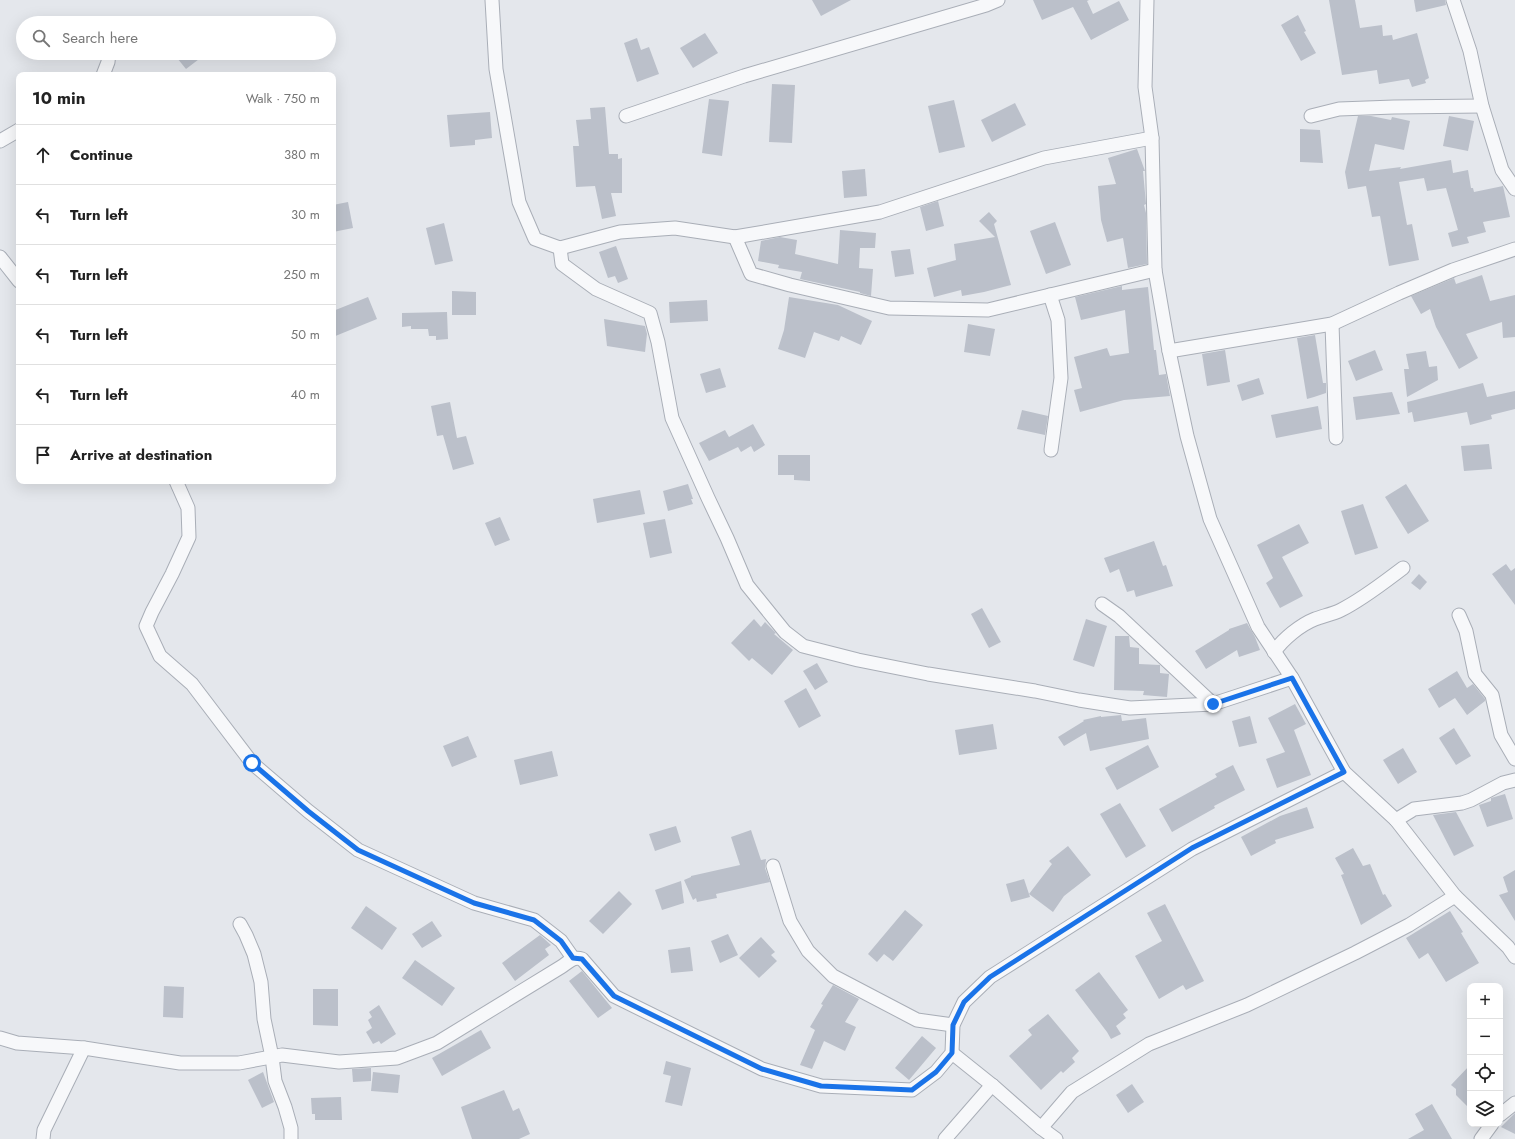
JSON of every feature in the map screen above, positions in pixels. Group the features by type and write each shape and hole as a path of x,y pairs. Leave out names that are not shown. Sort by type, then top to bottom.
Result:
{"street":[{"path":"492,0 496,69 519,202 535,238 560,248 620,232 674,228 735,237 880,212 1044,158 1152,138"},
{"path":"626,116 744,76 986,5 998,0"},
{"path":"1147,0 1145,88 1152,138 1155,270 1186,436 1210,519 1258,627 1292,678 1344,772 1396,820 1455,896 1508,947 1515,957"},
{"path":"1453,0 1470,50 1482,106 1502,170 1515,189"},
{"path":"104,72 108,60"},
{"path":"1311,116 1339,109 1394,106 1482,106"},
{"path":"0,141 16,132"},
{"path":"735,237 751,274 790,285 889,308 988,310 1155,270"},
{"path":"560,248 562,264 596,289 650,312 658,342 672,418 747,585 784,632 803,646 858,660 928,674 1130,708 1213,704 1292,678"},
{"path":"1169,351 1332,324 1453,270 1515,249"},
{"path":"0,257 16,277"},
{"path":"1050,295 1058,320 1061,378 1051,450"},
{"path":"1332,324 1336,438"},
{"path":"177,484 188,508 188,537 172,574 146,626 160,656 192,684 252,763 308,811 358,850 474,903 534,920 561,941 573,958"},
{"path":"1274,652 1294,632 1314,620 1340,611 1357,602 1402,568"},
{"path":"1102,604 1119,616 1213,704"},
{"path":"1459,615 1466,631 1475,674 1492,695 1501,735 1515,759"},
{"path":"0,1038 17,1043 84,1048 180,1063 239,1063 282,1055 339,1062 397,1058 438,1043 562,967 573,958 582,959 614,996 762,1069 821,1086 912,1090 936,1072 952,1053 953,1025 964,1002 990,977 1192,848 1344,772"},
{"path":"1396,820 1414,809 1462,803 1472,800 1504,783 1515,780"},
{"path":"774,866 790,921 808,951 833,976 917,1020 953,1025"},
{"path":"1041,1128 1072,1092 1149,1044 1260,999 1409,925 1455,896"},
{"path":"240,924 254,954 261,982 264,1019 272,1057 275,1081 291,1128 291,1139"},
{"path":"43,1139 44,1130 84,1048"},
{"path":"952,1053 992,1084 1041,1128 1056,1139"},
{"path":"945,1139 992,1084"},
{"path":"1503,1113 1515,1103"},
{"path":"1481,1139 1490,1127"}],"building":[{"path":"812,0 851,0 821,16"},
{"path":"1033,0 1089,0 1087,1 1093,14 1119,1 1129,20 1091,40 1073,7 1042,20"},
{"path":"1329,0 1355,0 1360,28 1382,25 1383,36 1392,35 1393,40 1417,33 1429,78 1425,80 1426,83 1412,87 1409,79 1379,84 1377,70 1342,75"},
{"path":"1414,0 1445,0 1446,5 1416,12"},
{"path":"1298,15 1306,31 1304,32 1316,53 1301,61 1281,25"},
{"path":"705,33 718,53 693,68 680,48"},
{"path":"637,38 641,50 649,47 659,74 637,82 624,43"},
{"path":"179,60 198,60 186,69"},
{"path":"772,84 795,85 792,143 769,142"},
{"path":"709,99 729,101 722,156 702,153"},
{"path":"954,100 965,147 939,153 928,106"},
{"path":"1015,103 1026,125 992,142 981,120"},
{"path":"605,107 609,154 618,154 618,159 622,158 622,193 611,193 616,216 602,219 595,186 576,187 573,146 579,146 576,120 591,119 590,108"},
{"path":"490,112 492,138 475,140 475,145 450,147 447,115"},
{"path":"1358,116 1371,116 1391,120 1392,117 1410,121 1404,150 1375,144 1369,171 1401,167 1400,169 1451,160 1453,173 1468,170 1471,188 1473,188 1474,192 1503,186 1510,217 1483,222 1486,232 1467,237 1469,243 1452,247 1448,233 1458,230 1446,188 1427,191 1424,178 1399,182 1407,225 1412,224 1419,260 1389,266 1380,216 1372,217 1366,186 1348,189 1345,172"},
{"path":"1449,116 1474,121 1468,151 1443,146"},
{"path":"1300,129 1320,130 1323,163 1300,162"},
{"path":"1137,149 1145,171 1143,171 1146,204 1144,205 1146,213 1147,264 1128,268 1123,238 1107,242 1101,220 1098,186 1116,184 1108,158"},
{"path":"865,169 867,196 844,198 842,171"},
{"path":"938,201 944,226 926,231 920,207"},
{"path":"348,202 353,228 336,231 336,204"},
{"path":"989,212 997,221 994,224 1011,285 962,296 961,290 934,297 927,268 956,260 954,244 995,237 979,221"},
{"path":"1055,222 1071,265 1046,274 1030,231"},
{"path":"444,223 453,261 435,265 426,228"},
{"path":"840,230 876,233 875,248 860,248 859,268 873,269 871,296 860,292 800,279 802,272 778,268 779,265 758,261 761,241 780,237 797,240 795,254 838,264"},
{"path":"616,246 628,279 618,283 615,276 608,278 599,252"},
{"path":"910,249 914,274 895,277 891,251"},
{"path":"1482,275 1490,301 1515,295 1515,337 1503,338 1502,322 1466,334 1478,358 1459,369 1436,327 1430,309 1421,314 1411,296 1454,278 1456,284"},
{"path":"1122,286 1122,290 1148,287 1154,350 1156,350 1159,375 1166,374 1170,396 1124,400 1080,412 1074,390 1082,388 1074,357 1107,348 1110,356 1129,353 1125,310 1081,320 1075,297"},
{"path":"452,291 476,292 476,315 452,315"},
{"path":"368,297 377,319 336,336 336,310"},
{"path":"789,297 838,305 872,321 861,345 841,336 839,341 814,332 805,358 778,349 784,330"},
{"path":"707,300 708,321 670,323 669,302"},
{"path":"447,312 448,339 436,340 436,336 429,336 428,329 411,329 411,326 402,327 402,313"},
{"path":"604,319 645,326 647,334 645,352 607,346"},
{"path":"968,324 995,329 990,356 964,352"},
{"path":"1315,335 1323,383 1326,383 1326,393 1307,399 1297,338"},
{"path":"1225,350 1230,382 1207,386 1202,354"},
{"path":"1375,350 1383,370 1356,381 1348,361"},
{"path":"1426,351 1429,367 1437,366 1438,380 1407,397 1404,369 1409,369 1406,354"},
{"path":"720,368 726,387 706,393 700,374"},
{"path":"1259,378 1264,394 1242,401 1237,385"},
{"path":"1483,383 1487,397 1515,391 1515,409 1491,415 1492,419 1470,425 1467,412 1414,422 1412,412 1408,413 1407,402"},
{"path":"1392,392 1400,414 1356,420 1353,397"},
{"path":"450,402 457,438 466,436 474,464 453,470 443,435 437,436 431,406"},
{"path":"1318,406 1322,429 1276,438 1271,415"},
{"path":"1022,410 1048,416 1045,435 1017,429"},
{"path":"753,424 765,445 754,452 751,446 741,452 738,447 709,461 699,443 725,430 729,437"},
{"path":"1489,444 1492,469 1464,471 1461,446"},
{"path":"778,455 810,455 810,481 794,480 794,475 778,475"},
{"path":"688,484 693,499 691,499 693,504 668,511 663,491"},
{"path":"1406,484 1429,521 1408,534 1385,497"},
{"path":"640,490 645,514 597,523 593,499"},
{"path":"1363,504 1378,548 1355,555 1341,511"},
{"path":"500,517 510,540 495,546 485,523"},
{"path":"665,519 672,553 650,558 643,523"},
{"path":"1299,524 1309,543 1282,557 1303,596 1280,608 1266,583 1273,578 1257,545"},
{"path":"1154,541 1163,566 1166,565 1173,586 1136,597 1134,590 1127,592 1119,569 1110,573 1104,558"},
{"path":"1506,564 1511,571 1515,568 1515,605 1492,574"},
{"path":"1419,574 1427,582 1420,590 1411,583"},
{"path":"982,608 1001,642 989,648 971,614"},
{"path":"754,619 761,627 765,622 776,633 774,634 793,650 772,675 752,658 749,661 731,643"},
{"path":"1086,619 1107,626 1094,667 1073,660"},
{"path":"1247,623 1260,650 1239,657 1237,650 1206,669 1195,651 1229,629"},
{"path":"1115,636 1129,636 1130,647 1139,648 1139,664 1160,665 1160,673 1169,674 1167,697 1143,695 1144,691 1114,690"},
{"path":"817,663 828,682 815,690 803,671"},
{"path":"1457,671 1467,688 1473,684 1485,699 1485,701 1467,715 1455,698 1439,708 1428,689"},
{"path":"806,688 821,716 799,728 784,701"},
{"path":"1295,704 1306,724 1294,730 1311,775 1277,788 1266,759 1285,752 1268,718"},
{"path":"1121,715 1122,721 1146,718 1149,739 1090,751 1086,733 1064,746 1058,737 1084,721 1083,720 1101,716"},
{"path":"1250,716 1257,743 1239,747 1232,721"},
{"path":"993,724 997,749 959,755 955,730"},
{"path":"1454,728 1471,756 1456,765 1439,738"},
{"path":"468,736 477,757 452,767 443,746"},
{"path":"1148,745 1159,767 1117,790 1105,768"},
{"path":"1403,748 1417,772 1398,784 1383,760"},
{"path":"552,751 558,776 520,785 514,760"},
{"path":"1233,765 1245,790 1214,806 1215,808 1172,832 1159,809 1217,777 1215,774"},
{"path":"1505,794 1513,819 1487,827 1479,805 1491,801 1491,798"},
{"path":"1120,803 1146,846 1126,858 1100,814"},
{"path":"1307,807 1314,828 1275,840 1276,843 1251,856 1241,837 1280,816"},
{"path":"1456,812 1474,846 1454,856 1433,815"},
{"path":"676,826 681,842 655,851 649,834"},
{"path":"751,830 761,860 766,859 765,868 770,882 716,894 717,898 697,902 696,898 693,900 684,880 691,876 740,865 731,837"},
{"path":"1068,846 1091,875 1064,896 1053,912 1029,894 1052,864 1049,861"},
{"path":"1353,848 1363,866 1370,864 1383,895 1385,894 1392,906 1361,925 1341,875 1344,874 1335,858"},
{"path":"1515,870 1515,921 1499,895 1508,892 1503,877"},
{"path":"1024,879 1030,897 1011,902 1006,884"},
{"path":"681,881 684,903 662,910 655,890"},
{"path":"619,891 632,904 603,934 589,921"},
{"path":"1165,904 1204,981 1186,990 1183,985 1159,999 1135,956 1162,941 1147,913"},
{"path":"366,906 397,928 382,950 351,928"},
{"path":"905,910 923,925 893,961 884,954 877,962 868,954"},
{"path":"1450,911 1479,963 1446,982 1428,953 1419,959 1406,938"},
{"path":"432,921 442,936 422,948 412,934"},
{"path":"728,934 738,955 720,963 711,941"},
{"path":"540,935 551,945 545,949 549,955 515,981 502,963"},
{"path":"761,937 775,952 771,955 777,961 759,978 739,958"},
{"path":"690,947 693,971 671,973 668,950"},
{"path":"415,960 455,988 442,1006 402,978"},
{"path":"582,971 612,1008 598,1018 569,981"},
{"path":"1099,972 1128,1010 1123,1014 1126,1018 1116,1026 1121,1034 1111,1039 1075,990"},
{"path":"833,985 859,999 845,1022 856,1027 845,1051 824,1041 812,1069 800,1065 815,1030 810,1027 823,1005 821,1004"},
{"path":"164,986 184,987 183,1018 163,1017"},
{"path":"313,989 338,989 338,1026 313,1025"},
{"path":"379,1005 396,1034 381,1044 379,1041 373,1044 366,1032 372,1028 368,1020 372,1017 369,1012"},
{"path":"1048,1014 1079,1051 1072,1058 1075,1062 1063,1073 1061,1071 1041,1090 1009,1056 1032,1035 1028,1030"},
{"path":"481,1030 491,1048 442,1076 432,1058"},
{"path":"922,1036 936,1048 909,1080 895,1068"},
{"path":"666,1061 691,1068 682,1106 665,1102 671,1076 663,1074"},
{"path":"371,1068 371,1081 353,1082 352,1069"},
{"path":"1467,1068 1467,1106 1456,1095 1456,1089 1451,1085"},
{"path":"263,1072 274,1102 262,1108 248,1080"},
{"path":"373,1072 400,1075 398,1093 371,1091"},
{"path":"1132,1084 1144,1102 1128,1113 1116,1095"},
{"path":"504,1090 513,1111 519,1108 530,1134 519,1139 472,1139 461,1107"},
{"path":"341,1097 342,1120 315,1120 315,1114 312,1114 311,1098"},
{"path":"1432,1104 1452,1139 1408,1139 1424,1130 1415,1114"},
{"path":"1515,1113 1515,1134 1501,1127 1503,1127 1503,1125"}],"route":[{"path":"252,763 308,811 358,850 474,903 534,920 561,941 573,958 582,959 614,996 762,1069 821,1086 912,1090 936,1072 952,1053 953,1025 964,1002 990,977 1192,848 1344,772 1292,678 1213,704"}]}
